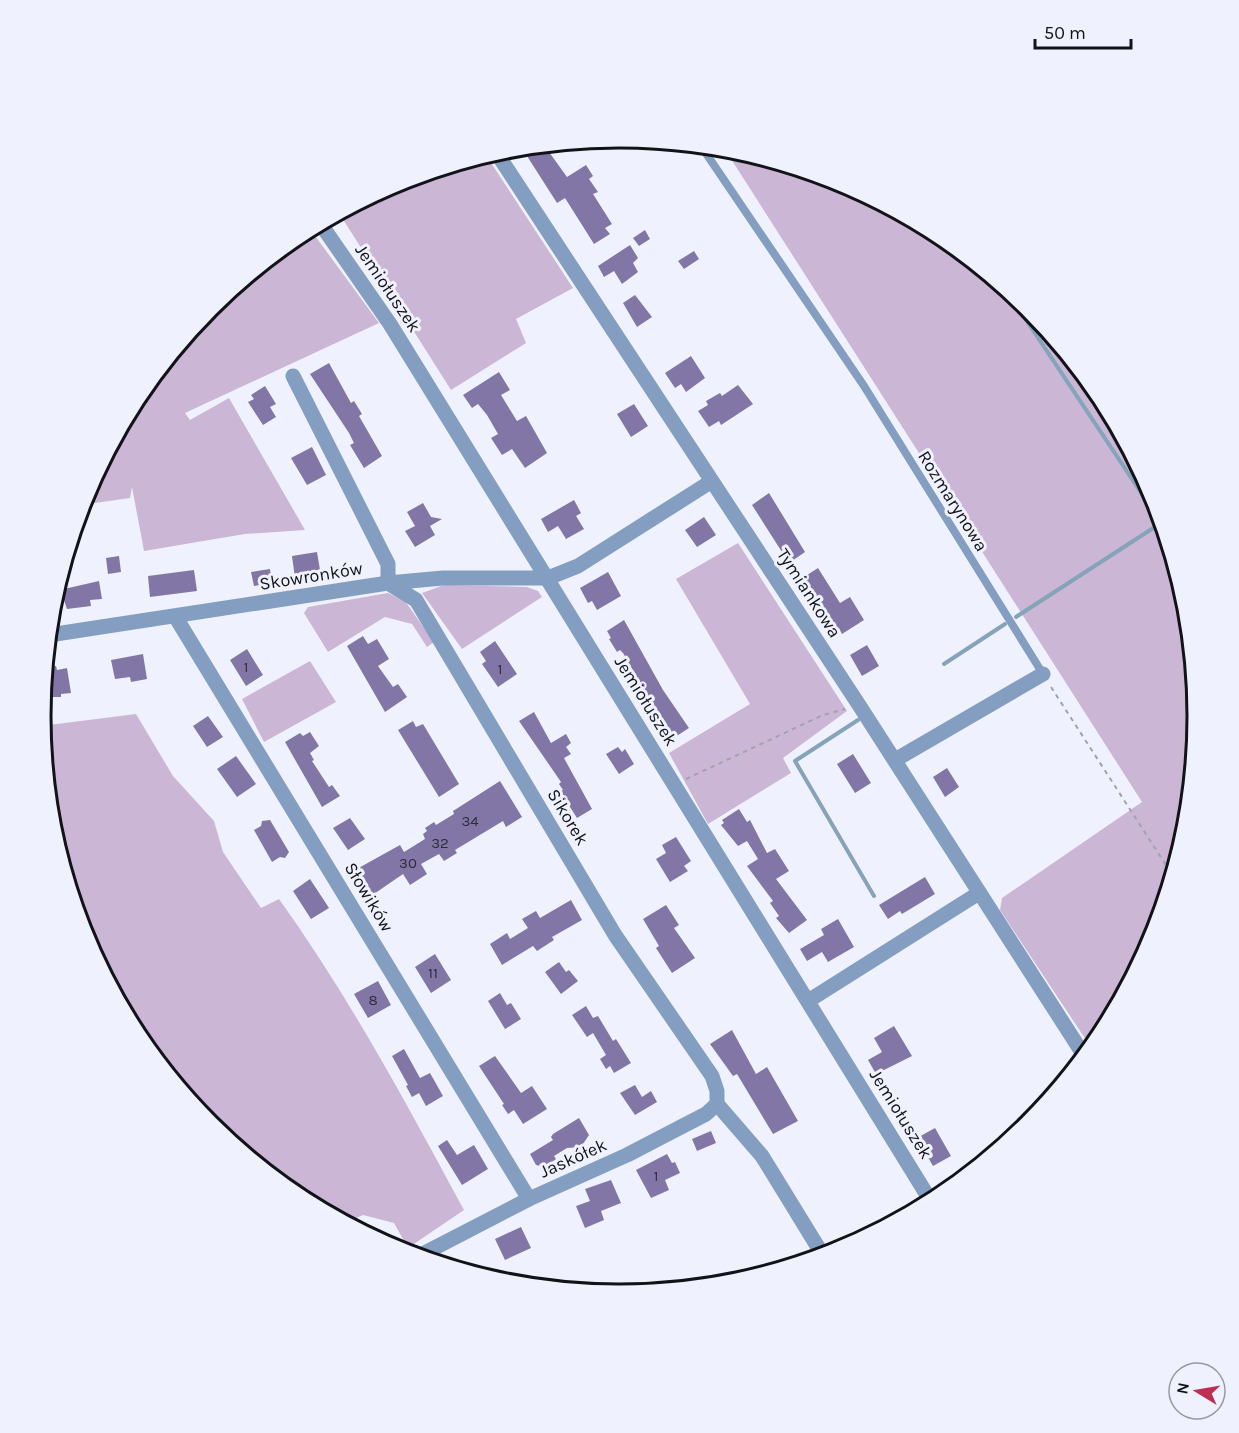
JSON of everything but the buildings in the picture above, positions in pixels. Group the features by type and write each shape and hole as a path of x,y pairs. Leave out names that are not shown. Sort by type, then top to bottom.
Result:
{"street":[{"name":"Tymiankowa","path":"502,161 895,760 1080,1049"},
{"name":"Jemiołuszek","path":"325,230 390,324 927,1194"},
{"name":"Skowronków","path":"57,634 388,583 388,564 293,376"},
{"path":"388,583 443,578 548,578 578,566 712,481"},
{"name":"Sikorek","path":"388,583 416,600 615,935 712,1076 717,1091 717,1104"},
{"name":"Słowików","path":"175,616 529,1199"},
{"path":"895,760 1042,674"},
{"path":"808,1001 979,893"},
{"path":"717,1104 762,1156 819,1249"},
{"name":"Jaskółek","path":"428,1252 529,1199 627,1155 706,1114 717,1104"}],"lane":[{"name":"Rozmarynowa","path":"706,155 864,386 1042,674"}],"path":[{"path":"1042,674 1168,868"},
{"path":"675,785 823,715 859,705"}],"shaded area":[{"path":"731,159 767,167 837,191 904,224 966,265 1021,315 1071,370 1112,432 1145,499 1169,569 1183,642 1188,717 1183,791 1169,864 1145,934 1112,1001 1086,1040 1000,910 1002,898 1142,802"},
{"path":"491,163 573,288 516,319 526,343 451,390 343,220 402,191 437,178"},
{"path":"316,237 379,323 185,413 190,420 229,398 305,530 245,534 144,551 132,487 130,498 92,503 127,432 168,370 192,342 245,289 273,265"},
{"path":"738,543 847,711 783,758 791,773 708,824 669,753 750,704 676,579"},
{"path":"444,585 527,587 538,591 542,597 462,649 422,593"},
{"path":"388,593 405,601 434,642 427,647 412,624 385,617 328,652 304,613 308,607"},
{"path":"310,661 336,702 264,742 242,699"},
{"path":"136,714 173,776 214,821 223,852 261,908 279,899 305,936 376,1052 464,1210 412,1246 405,1243 394,1223 363,1215 354,1219 335,1209 273,1168 218,1118 168,1063 127,1001 94,934 81,899 62,827 52,754 51,725"}],"waterway":[{"path":"1027,322 1144,497"},
{"path":"1016,617 1155,527"},
{"path":"944,664 1005,624"},
{"path":"858,720 795,761 874,896"}]}
